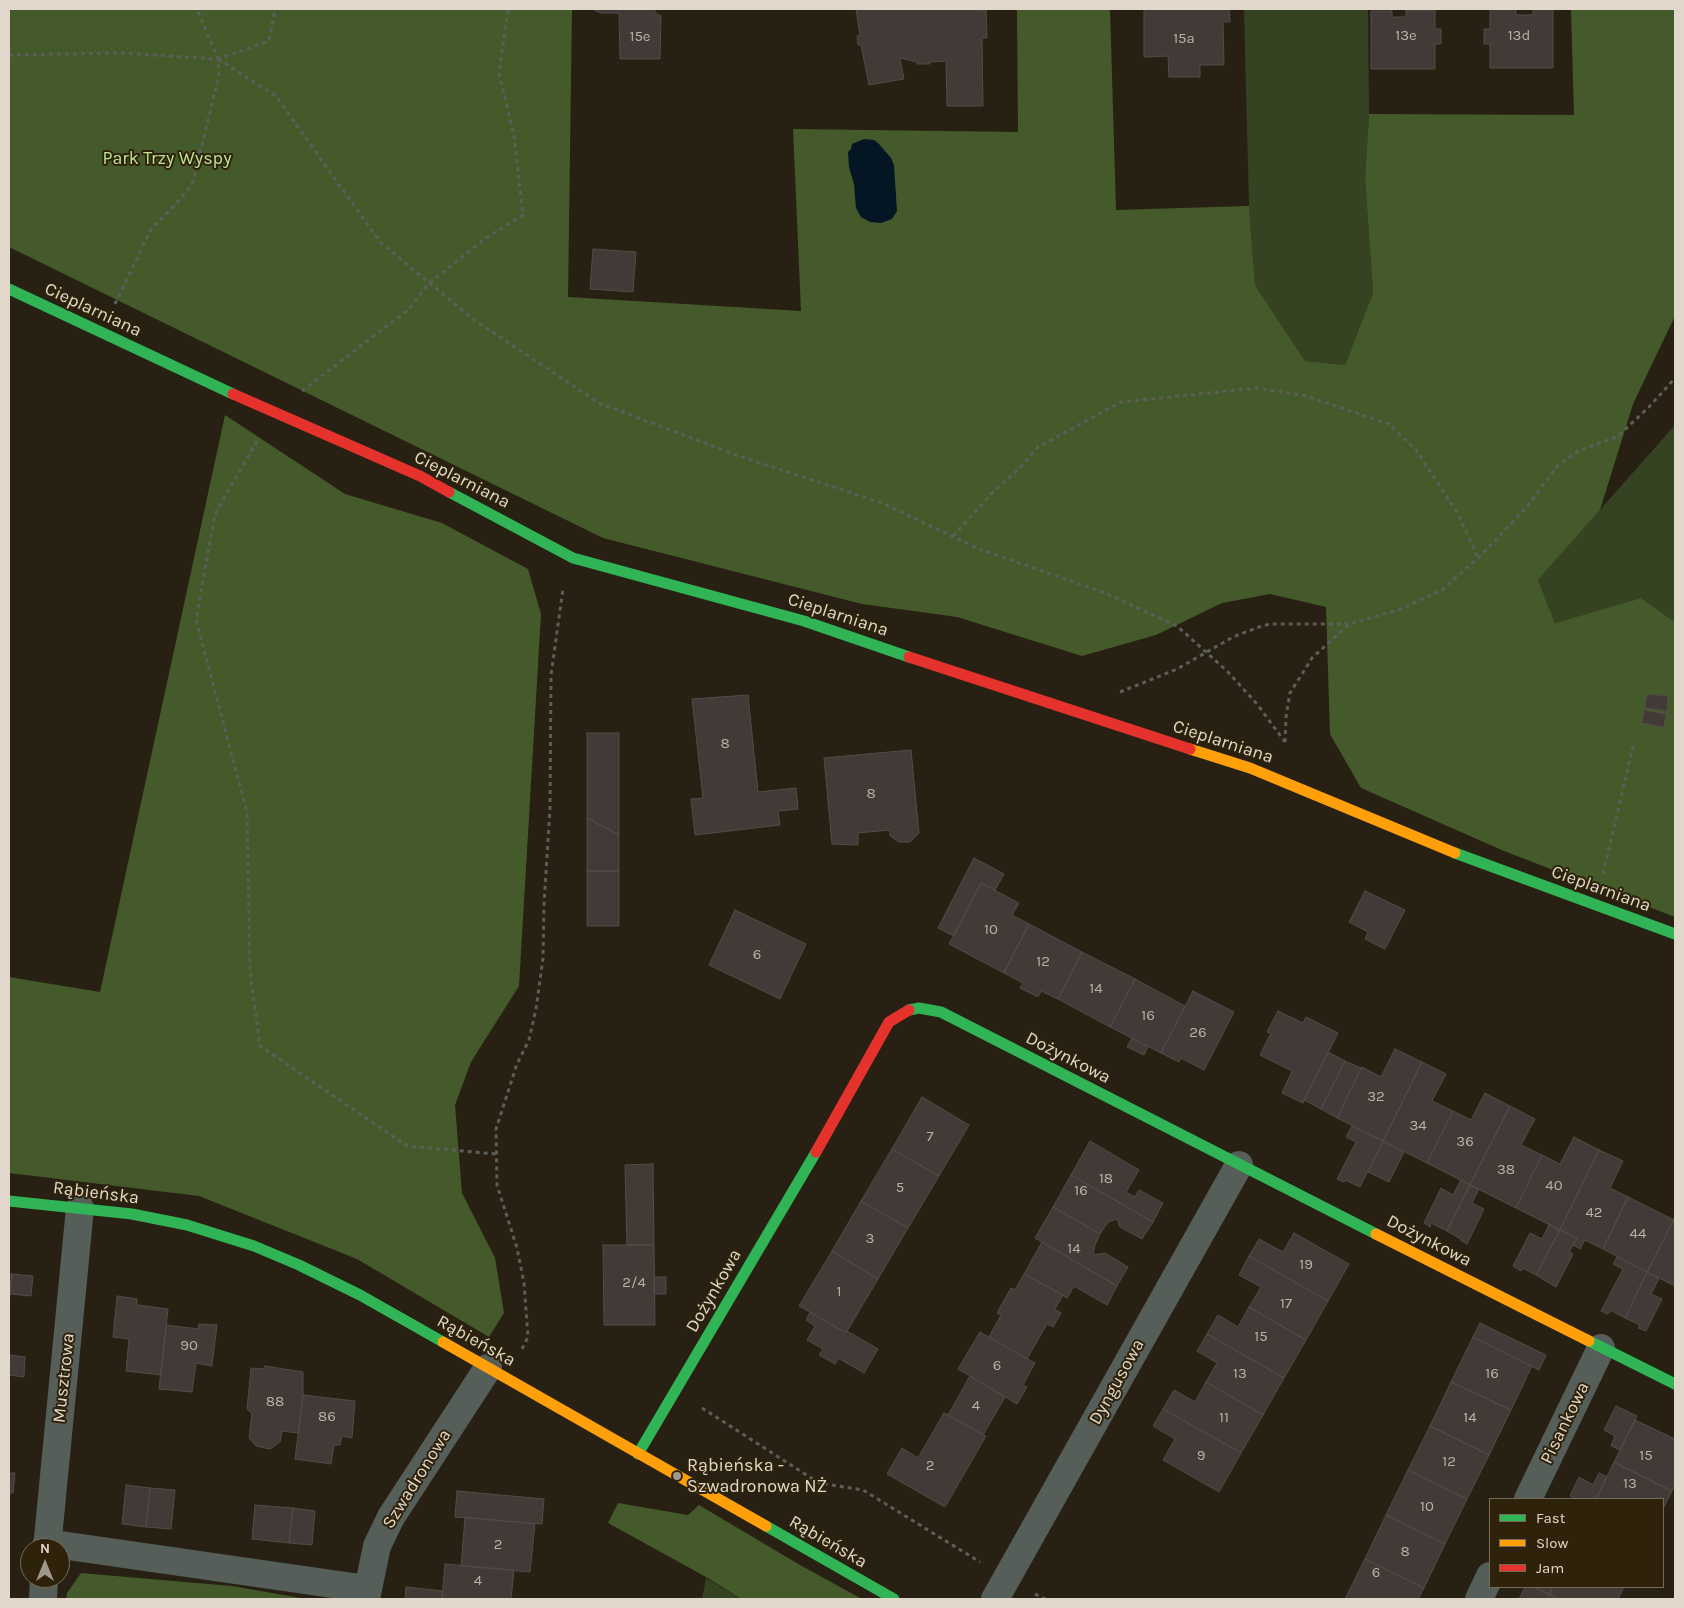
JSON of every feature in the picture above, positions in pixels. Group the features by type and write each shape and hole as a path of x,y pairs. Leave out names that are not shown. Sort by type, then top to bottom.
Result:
{"street":[{"name":"Cieplarniana","path":"9,289 273,413 420,476 573,558 804,622 1250,768 1319,795 1476,862 1675,934"},
{"name":"Dożynkowa","path":"638,1454 827,1134 889,1022 906,1010 919,1008 941,1012 1238,1165 1675,1384"},
{"name":"Dyngusowa","path":"1001,1589 1238,1165"},
{"name":"Rąbieńska","path":"9,1201 132,1214 187,1225 254,1246 331,1280 894,1599"},
{"name":"Musztrowa","path":"48,1538 80,1208"},
{"name":"Pisankowa","path":"1528,1498 1601,1348"},
{"name":"Szwadronowa","path":"367,1594 377,1546 391,1517 498,1373"},
{"path":"70,1549 367,1594"},
{"path":"1479,1599 1489,1578"}],"path":[{"path":"102,333 152,229 192,185 219,76 218,59 197,9"},
{"path":"9,55 118,53 218,59 269,41 275,9"},
{"path":"496,1154 407,1146 260,1046 250,971 247,812 196,620 216,514 273,413 409,309 429,283 486,238 523,215 514,136 499,72 508,9"},
{"path":"218,59 276,96 380,242 473,319 599,402 739,456 882,503 979,549 1105,593 1177,626 1227,671 1256,704 1285,742 1286,717 1290,693 1312,658 1349,624"},
{"path":"1112,693 1162,675 1233,637 1270,624 1349,624 1401,609 1442,590 1478,558 1526,508 1558,465 1580,450 1617,437 1649,407 1675,378"},
{"path":"953,536 992,493 1019,470 1038,447 1122,402 1257,388 1306,396 1389,424 1416,450 1458,514 1478,558"},
{"path":"498,1373 528,1337 524,1283 517,1248 497,1186 496,1129 517,1064 528,1040 536,1009 543,958 544,904 550,808 551,675 559,608 565,580 573,558"},
{"path":"1596,906 1634,742"},
{"path":"676,1391 819,1484 863,1490 1001,1589 1045,1599"}],"green space":[{"name":"Park Trzy Wyspy","path":"9,9 572,9 568,297 801,311 793,129 1018,132 1017,9 1110,9 1116,210 1249,206 1255,285 1305,361 1345,365 1373,293 1365,178 1369,114 1574,115 1571,9 1675,9 1675,316 1633,404 1600,510 1538,580 1555,623 1641,598 1675,622 1675,917 1504,851 1361,788 1330,734 1326,607 1270,594 1222,603 1156,635 1082,656 957,617 862,604 603,538 9,247"},
{"path":"1244,9 1368,9 1369,114 1365,178 1373,293 1345,365 1305,361 1255,285 1249,206"},
{"path":"225,415 345,494 442,523 528,569 541,614 519,986 471,1062 455,1105 462,1193 495,1258 504,1313 489,1337 357,1259 199,1196 9,1173 9,977 100,992"},
{"path":"1675,425 1675,622 1641,598 1555,623 1538,580"},
{"path":"618,1503 688,1515 699,1505 800,1565 862,1599 741,1599 706,1577 608,1523"},
{"path":"81,1573 232,1586 306,1599 66,1599 67,1593"},
{"path":"706,1578 740,1599 702,1599"}],"water":[{"path":"864,139 874,140 879,144 891,158 894,165 897,211 892,219 881,223 870,222 861,217 856,208 848,152 852,144"}],"building":[{"path":"593,9 655,9 655,13 661,16 660,59 620,59 619,13 600,13"},
{"path":"856,9 986,10 987,38 982,38 983,106 947,106 946,61 917,64 917,62 900,58 904,79 869,85 861,45 858,45 857,36 860,35"},
{"path":"1144,9 1229,9 1230,22 1223,22 1224,65 1200,65 1200,77 1169,77 1168,56 1144,57"},
{"path":"1490,9 1516,9 1516,15 1533,15 1533,9 1553,9 1553,68 1490,68 1490,44 1484,44 1484,29 1490,29"},
{"path":"1406,10 1435,10 1435,29 1441,29 1441,44 1435,44 1435,69 1371,69 1371,11 1392,11 1392,17 1406,17"},
{"path":"593,249 636,252 633,292 590,289"},
{"path":"1647,694 1668,696 1667,711 1645,708"},
{"path":"748,695 758,792 796,788 798,809 778,811 780,825 695,835 691,799 703,798 692,699"},
{"path":"1644,710 1666,714 1664,727 1642,723"},
{"path":"587,733 619,733 619,835 587,818"},
{"path":"911,750 919,833 910,842 899,842 890,836 890,830 858,833 858,845 832,844 824,758"},
{"path":"587,818 619,835 619,871 587,871"},
{"path":"974,858 1004,874 995,890 981,883 954,936 938,928"},
{"path":"587,871 619,871 619,926 587,926"},
{"path":"981,883 1019,903 1012,915 1029,924 1004,973 949,944"},
{"path":"1365,891 1405,910 1385,949 1365,939 1368,932 1349,922"},
{"path":"735,910 806,944 780,999 709,965"},
{"path":"1029,924 1082,952 1058,999 1041,991 1038,997 1020,988 1023,983 1004,973"},
{"path":"1082,952 1135,979 1110,1027 1058,999"},
{"path":"1135,979 1185,1006 1161,1053 1110,1027"},
{"path":"1193,991 1234,1012 1204,1070 1181,1058 1179,1062 1161,1053"},
{"path":"1278,1011 1303,1023 1306,1017 1338,1033 1303,1103 1282,1093 1292,1071 1260,1055 1271,1033 1267,1032"},
{"path":"1132,1038 1148,1047 1144,1055 1127,1047"},
{"path":"1395,1049 1422,1062 1383,1141 1337,1118 1362,1067 1381,1077"},
{"path":"1328,1052 1345,1061 1321,1109 1304,1100"},
{"path":"1345,1061 1361,1068 1337,1118 1321,1109"},
{"path":"1422,1062 1446,1074 1432,1101 1453,1111 1427,1163 1383,1141"},
{"path":"1485,1093 1510,1106 1470,1185 1427,1163 1453,1111 1471,1120"},
{"path":"922,1097 969,1125 939,1176 892,1149"},
{"path":"1510,1106 1535,1119 1521,1145 1542,1155 1516,1208 1470,1185"},
{"path":"1352,1126 1383,1141 1360,1187 1345,1180 1344,1182 1337,1179 1356,1142 1346,1137"},
{"path":"1574,1137 1599,1150 1560,1230 1516,1208 1542,1155 1560,1164"},
{"path":"1090,1141 1139,1170 1126,1192 1135,1197 1139,1190 1163,1203 1153,1222 1071,1175"},
{"path":"1383,1141 1404,1152 1389,1182 1368,1172"},
{"path":"892,1149 939,1176 908,1228 861,1201"},
{"path":"1599,1150 1623,1161 1610,1188 1628,1197 1603,1249 1585,1240 1580,1249 1573,1245 1577,1238 1560,1230"},
{"path":"653,1164 654,1245 627,1245 625,1165"},
{"path":"1071,1175 1153,1222 1142,1239 1120,1227 1117,1219 1108,1222 1100,1234 1053,1207"},
{"path":"1461,1180 1470,1185 1447,1231 1431,1223 1430,1227 1424,1223 1441,1188 1453,1195"},
{"path":"1470,1185 1479,1189 1472,1203 1484,1209 1467,1244 1447,1231"},
{"path":"1628,1197 1674,1220 1647,1272 1603,1249"},
{"path":"861,1201 908,1228 878,1279 832,1251"},
{"path":"1053,1207 1100,1234 1093,1255 1105,1253 1128,1267 1117,1286 1035,1238"},
{"path":"1675,1217 1675,1286 1647,1272"},
{"path":"1549,1225 1560,1230 1536,1275 1522,1268 1521,1271 1513,1266 1530,1233 1542,1239"},
{"path":"1560,1230 1577,1238 1569,1252 1573,1254 1556,1287 1536,1275"},
{"path":"1294,1233 1349,1264 1328,1301 1249,1256 1259,1239 1283,1252"},
{"path":"1042,1242 1117,1286 1107,1305 1074,1286 1067,1298 1024,1274"},
{"path":"603,1245 654,1245 655,1325 604,1325"},
{"path":"832,1251 878,1279 846,1333 799,1306"},
{"path":"1249,1256 1328,1301 1306,1340 1249,1307 1261,1287 1239,1275"},
{"path":"1617,1257 1647,1272 1625,1318 1610,1310 1608,1314 1601,1311 1623,1269 1613,1264"},
{"path":"1647,1272 1659,1278 1651,1294 1662,1299 1646,1331 1638,1328 1640,1325 1625,1318"},
{"path":"9,1274 12,1274 9,1304"},
{"path":"12,1274 33,1276 31,1296 10,1294"},
{"path":"1024,1274 1063,1295 1055,1309 1061,1313 1053,1327 1047,1324 1027,1359 989,1337 1001,1315 997,1313 1011,1288 1015,1290"},
{"path":"654,1277 666,1277 666,1294 654,1294"},
{"path":"117,1296 137,1299 137,1305 168,1309 161,1375 126,1371 129,1339 113,1337"},
{"path":"1249,1307 1306,1340 1284,1378 1207,1334 1218,1315 1238,1327"},
{"path":"810,1312 878,1349 864,1373 838,1358 835,1364 819,1355 823,1349 807,1340 815,1326 806,1320"},
{"path":"1480,1323 1546,1355 1539,1370 1473,1337"},
{"path":"199,1324 217,1325 212,1366 196,1363 192,1392 159,1389 166,1325 198,1329"},
{"path":"980,1332 1035,1363 1023,1385 1027,1387 1017,1404 958,1369"},
{"path":"1207,1334 1284,1378 1263,1415 1206,1382 1217,1363 1197,1351"},
{"path":"1473,1337 1532,1366 1511,1410 1451,1382"},
{"path":"9,1355 25,1357 24,1377 9,1375"},
{"path":"265,1366 303,1372 303,1395 298,1433 282,1431 280,1442 270,1449 256,1446 249,1438 252,1414 247,1409 251,1368 265,1369"},
{"path":"970,1376 1005,1397 983,1435 948,1415"},
{"path":"1206,1382 1263,1415 1241,1453 1163,1409 1174,1390 1195,1402"},
{"path":"1451,1382 1511,1410 1489,1455 1430,1426"},
{"path":"303,1395 355,1401 352,1438 342,1436 340,1445 334,1445 331,1464 295,1459"},
{"path":"1616,1406 1637,1416 1620,1450 1611,1446 1615,1436 1604,1430"},
{"path":"1163,1409 1241,1453 1219,1492 1163,1460 1175,1439 1153,1426"},
{"path":"944,1413 986,1436 945,1507 887,1474 902,1448 918,1458"},
{"path":"1635,1420 1675,1439 1675,1484 1672,1491 1614,1462"},
{"path":"1430,1426 1489,1455 1467,1499 1408,1470"},
{"path":"1614,1462 1672,1491 1664,1507 1664,1498 1596,1498"},
{"path":"1408,1470 1467,1499 1445,1544 1386,1515"},
{"path":"9,1473 15,1473 13,1493 9,1493"},
{"path":"1599,1473 1607,1477 1596,1498 1575,1498 1570,1496 1579,1477 1593,1485"},
{"path":"126,1485 150,1488 146,1527 122,1524"},
{"path":"150,1488 175,1490 171,1529 146,1527"},
{"path":"457,1491 544,1499 542,1524 455,1517"},
{"path":"255,1505 293,1508 289,1543 252,1539"},
{"path":"293,1508 315,1511 312,1545 289,1543"},
{"path":"1386,1515 1445,1544 1424,1588 1365,1559"},
{"path":"465,1517 535,1524 530,1572 461,1566"},
{"path":"1365,1559 1424,1588 1418,1599 1345,1599"},
{"path":"445,1564 514,1570 511,1599 442,1599"},
{"path":"406,1587 443,1591 442,1599 405,1599"},
{"path":"1524,1588 1535,1588 1549,1594 1547,1599 1519,1599"},
{"path":"1535,1588 1552,1588 1549,1594"},
{"path":"1552,1588 1624,1588 1618,1599 1559,1599 1549,1594"},
{"path":"1549,1594 1559,1599 1547,1599"}],"traffic: fast":[{"path":"9,289 233,394"},
{"path":"449,492 573,558 804,621 909,657"},
{"path":"1455,853 1675,934"},
{"path":"909,1010 919,1008 941,1012 1376,1234"},
{"path":"638,1454 816,1152"},
{"path":"9,1201 132,1214 187,1225 254,1246 299,1265 360,1295 443,1342"},
{"path":"1589,1341 1675,1384"},
{"path":"766,1526 894,1599"}],"traffic: slow":[{"path":"1190,749 1250,768 1455,853"},
{"path":"1376,1234 1589,1341"},
{"path":"443,1342 766,1526"}],"traffic: jam":[{"path":"233,394 420,476 449,492"},
{"path":"909,657 1190,749"},
{"path":"816,1152 889,1022 909,1010"}],"place":[{"name":"Rąbieńska - Szwadronowa NŻ","path":"677,1476"}]}
